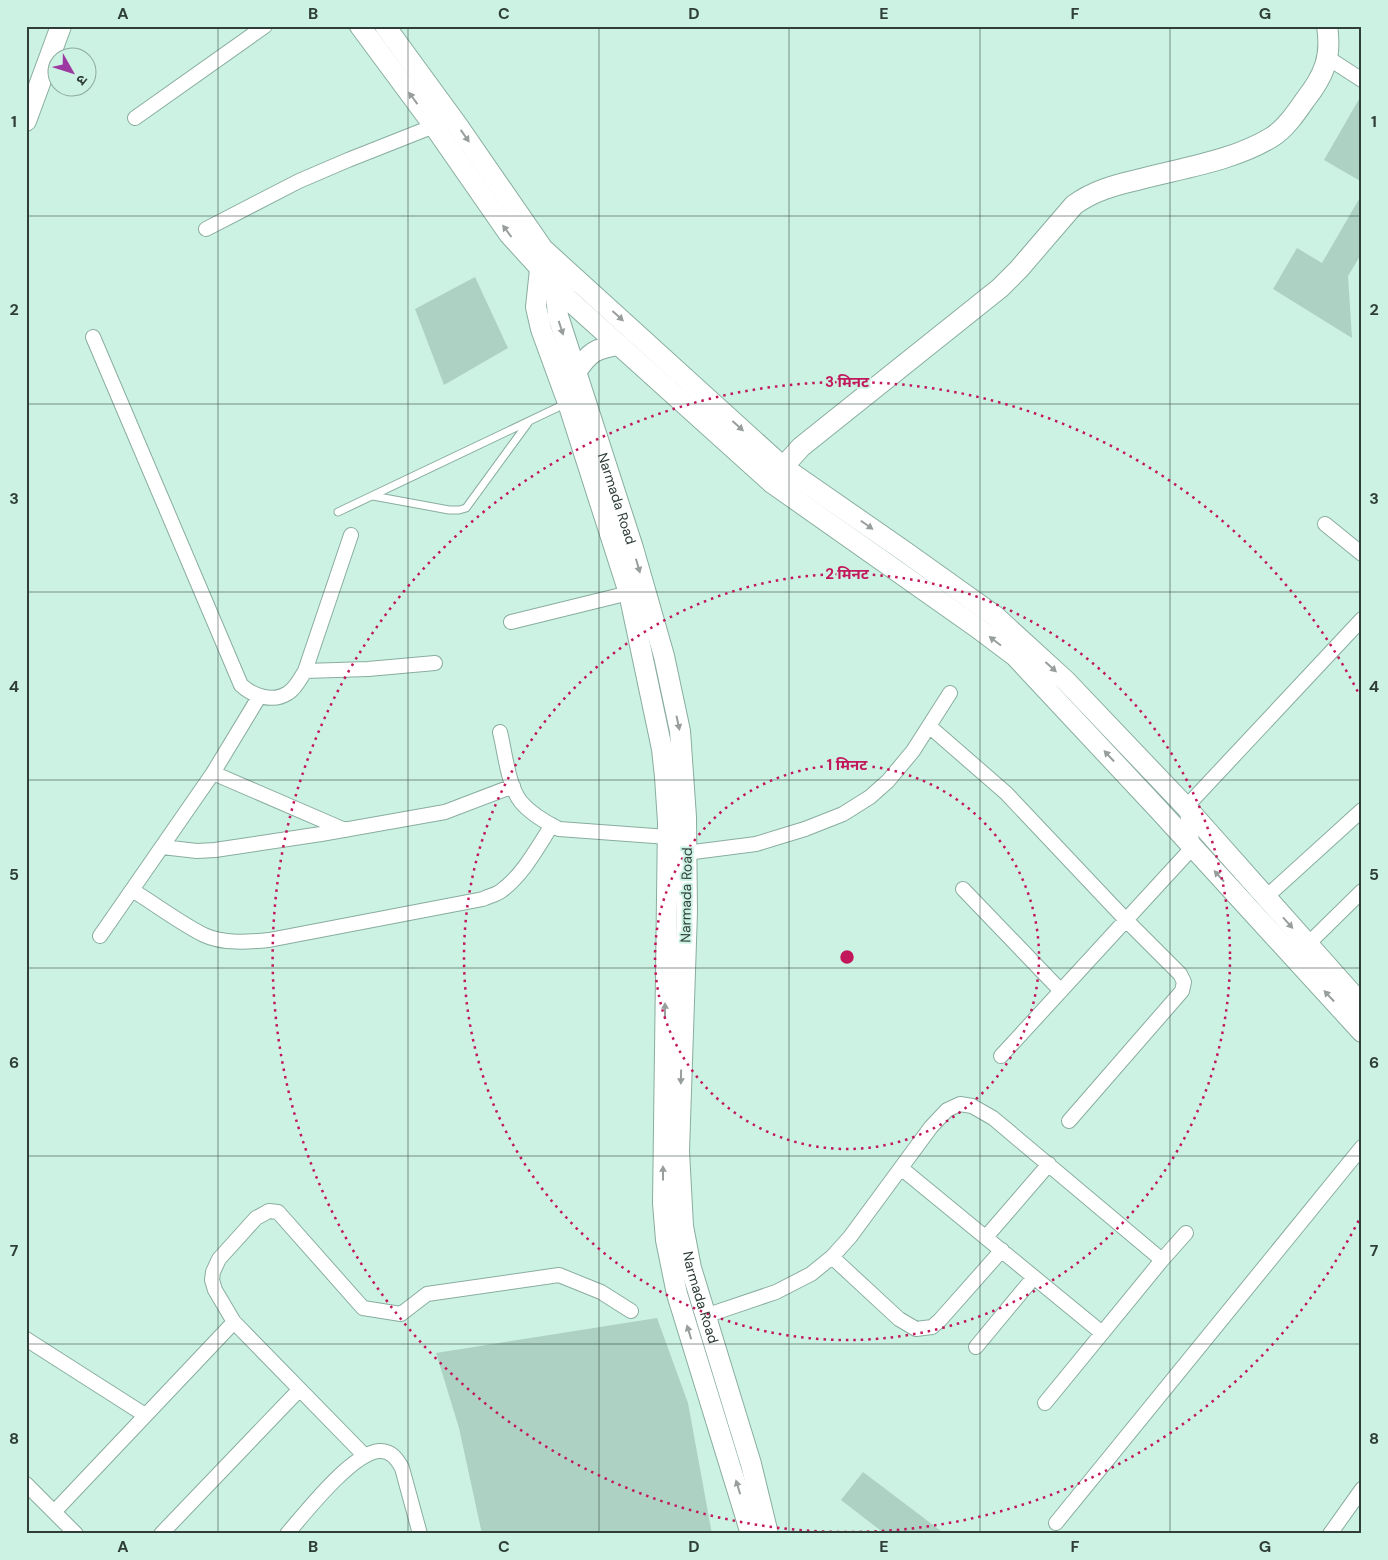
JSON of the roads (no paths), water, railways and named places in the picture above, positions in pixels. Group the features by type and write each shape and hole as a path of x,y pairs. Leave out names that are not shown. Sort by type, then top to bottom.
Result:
{"street":[{"path":"26,121 61,26"},
{"path":"135,118 264,26"},
{"path":"360,26 434,126 509,234 541,258 558,262 777,475 904,551 995,616 1066,681 1186,807 1362,1005"},
{"path":"385,26 458,126 541,258 554,283 569,300 619,345 777,475 1015,656 1362,1032"},
{"path":"777,475 801,447 1000,288 1019,269 1074,205 1084,198 1110,186 1242,153 1274,136 1316,88 1328,58 1327,26"},
{"path":"1328,58 1362,80"},
{"path":"206,228 299,181 434,126"},
{"path":"541,258 536,307 541,329 568,403 629,593 662,749 668,838 663,1193 666,1240 677,1294 751,1534"},
{"name":"Narmada Road","path":"558,262 554,283 558,316 633,548 664,656 680,731 686,817 687,912 679,1151 682,1226 691,1268 751,1464 768,1534"},
{"path":"93,337 241,685 248,692 259,697 275,697 288,694 296,686 305,671 351,534"},
{"path":"576,372 592,353 603,347 619,345"},
{"path":"1325,524 1362,554"},
{"path":"511,622 629,593"},
{"path":"1186,807 1362,619"},
{"path":"305,671 368,669 435,663"},
{"path":"686,853 756,844 805,829 843,814 870,797 888,781 913,751 950,693"},
{"path":"100,936 213,773 259,697"},
{"path":"929,726 1006,793 1126,920 1180,974 1184,982 1182,991 1069,1121"},
{"path":"500,732 513,786 520,801 529,811 559,829 668,838"},
{"path":"213,773 346,830"},
{"path":"162,848 197,851 215,850 346,830 446,812 513,786"},
{"path":"1186,807 1192,847"},
{"path":"1265,898 1362,810"},
{"path":"132,890 205,935 226,940 252,942 269,940 483,899 500,892 513,880 552,825"},
{"path":"1001,1056 1192,847"},
{"path":"963,889 1061,991"},
{"path":"1307,945 1362,891"},
{"path":"705,1316 776,1292 811,1274 832,1257 850,1237 931,1127 947,1110 960,1104 972,1106 993,1118 1162,1260"},
{"path":"1056,1523 1362,1147"},
{"path":"986,1238 1049,1164"},
{"path":"901,1168 1102,1333"},
{"path":"364,1456 234,1322 214,1290 213,1272 220,1259 256,1218 268,1211 278,1212 364,1308 402,1314 427,1294 559,1275 601,1292 631,1311"},
{"path":"1045,1403 1186,1233"},
{"path":"832,1257 899,1319 916,1329 925,1329 932,1327 940,1320 1002,1250"},
{"path":"976,1347 1034,1277"},
{"path":"55,1511 234,1322"},
{"path":"26,1339 145,1415"},
{"path":"161,1534 299,1390"},
{"path":"287,1534 337,1478 364,1456 377,1451 391,1453 402,1468 420,1534"},
{"path":"26,1484 76,1534"},
{"path":"1330,1534 1362,1489"}],"lane":[{"path":"338,512 568,403"},
{"path":"372,496 450,510 466,508 530,421"}]}
